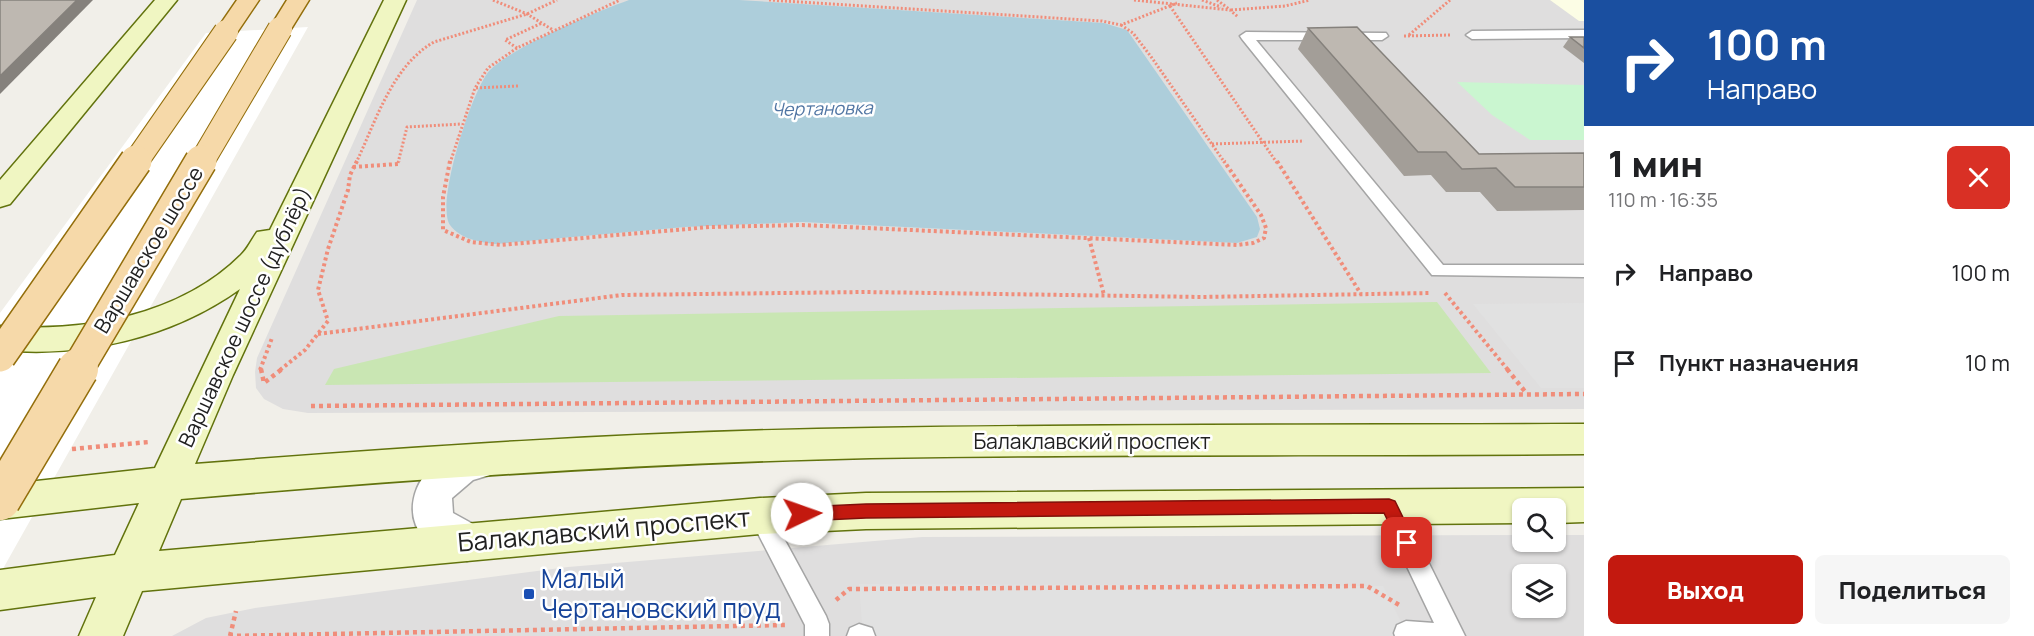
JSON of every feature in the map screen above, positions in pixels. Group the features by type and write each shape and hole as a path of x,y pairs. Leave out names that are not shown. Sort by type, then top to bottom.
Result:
{"main road":[{"path":"1,198 166,0"},
{"path":"48,139 189,0"},
{"path":"0,356 248,0"},
{"name":"Варшавское шоссе","path":"0,501 298,0"},
{"name":"Варшавское шоссе (дублёр)","path":"101,636 215,375 395,0"},
{"path":"0,338 25,342 58,342 94,336 131,327 167,314 200,298 229,280 253,261 311,176"},
{"name":"Балаклавский проспект","path":"0,501 169,483 361,467 677,449 872,443 1584,439"},
{"name":"Балаклавский проспект","path":"0,590 129,573 760,516 866,511 1584,505"}],"street":[{"path":"467,542 446,532 436,523 431,508 432,495 442,481 460,468 491,460"}],"lane":[{"path":"1472,35 1584,34"},
{"path":"1382,36 1246,36 1438,271 1584,271"},
{"path":"1389,506 1451,636 1406,633"},
{"path":"760,516 817,624 817,636"}],"path":[{"path":"493,0 527,14 553,30"},
{"path":"264,383 305,350 328,321 318,290 353,167 386,96 408,62 420,50 457,34 527,14 557,0"},
{"path":"620,0 517,48 488,68 475,88 462,124 442,203 443,230 479,244 501,245 690,229 779,225 1237,245 1253,243 1264,238 1266,228 1261,215 1146,50 1133,33 1121,25 1102,21 769,0"},
{"path":"1134,0 1230,10 1286,6 1310,0"},
{"path":"1202,0 1230,10"},
{"path":"1217,0 1262,37"},
{"path":"1222,0 1230,10"},
{"path":"1408,36 1450,0"},
{"path":"1121,25 1177,3"},
{"path":"1170,6 1265,143 1361,294"},
{"path":"517,48 505,40 542,23"},
{"path":"1382,36 1472,35"},
{"path":"475,88 518,86"},
{"path":"353,167 398,164 407,127 462,124"},
{"path":"1212,144 1331,140"},
{"path":"1089,238 1104,295"},
{"path":"318,334 622,295 866,292 1224,297 1444,292 1528,395"},
{"path":"311,406 1584,394"},
{"path":"59,451 155,442"},
{"path":"230,636 236,611"}],"shaded area":[{"path":"417,0 1584,0 1584,409 308,413 283,409 264,399 256,388 257,358"},
{"path":"1550,0 1584,0 1584,21 1579,21"},
{"path":"1584,303 1584,388 1541,388 1473,304"},
{"path":"1512,535 1512,552 1566,552 1566,535 1584,535 1584,636 172,636 206,618 255,608 568,567 922,537"},
{"path":"859,584 1383,586 1408,636 863,636"}],"green space":[{"path":"1457,82 1584,85 1584,140 1530,140 1492,115"},
{"path":"1437,302 1491,373 325,385 334,369 559,316"}],"water":[{"name":"Чертановка","path":"629,0 739,0 1104,23 1127,30 1257,217 1260,229 1257,237 1237,243 802,222 685,227 495,244 477,241 459,234 450,225 447,213 452,171 474,98 490,70 502,60 536,40"}],"pier":[{"path":"308,27 0,574 0,313 206,33"}],"building":[{"path":"0,0 77,0 0,76"},
{"path":"1357,27 1479,154 1584,153 1584,187 1515,187 1496,168 1462,169 1446,152 1418,152 1308,28"},
{"path":"1570,37 1584,37 1584,48"}],"place":[{"name":"Малый Чертановский пруд","path":"529,594"}],"route":[{"path":"802,514 866,511 1389,506 1407,543"}]}
